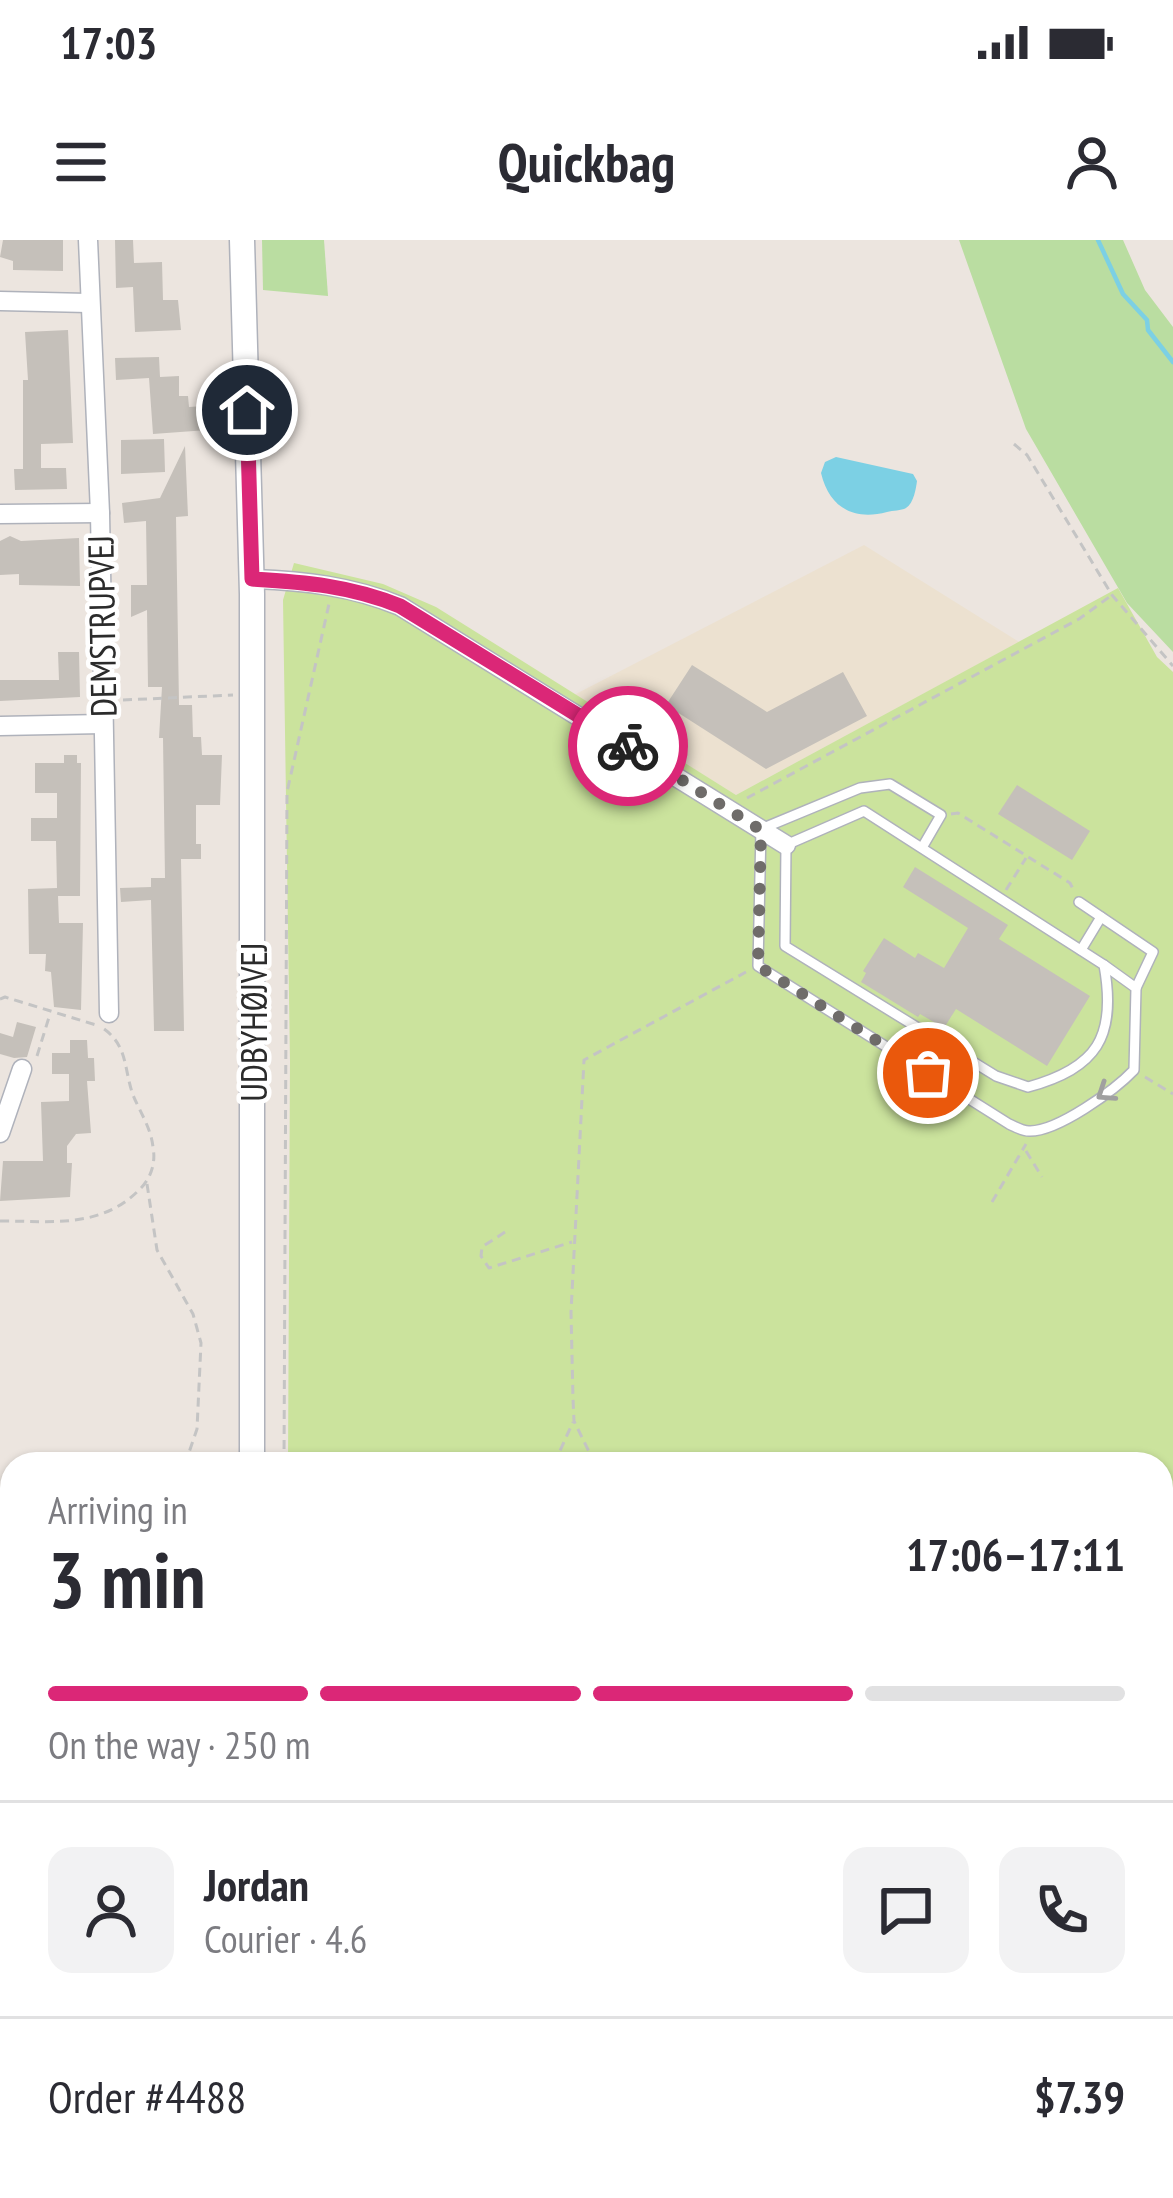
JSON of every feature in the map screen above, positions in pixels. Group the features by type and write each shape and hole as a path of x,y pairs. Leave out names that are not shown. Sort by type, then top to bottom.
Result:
{"street":[{"name":"DEMSTRUPVEJ","path":"88,240 100,514 109,1013"},
{"name":"UDBYHØJVEJ","path":"242,240 252,579 252,1452"},
{"path":"0,301 88,303"},
{"path":"0,514 100,514"},
{"path":"252,579 365,592 436,626 786,845"},
{"path":"0,726 103,724"},
{"path":"0,1133 22,1069"}],"lane":[{"path":"923,846 941,815 890,784 860,788 761,830 758,966 1010,1124 1030,1131 1087,1105 1134,1070 1136,988 1153,952 1079,902"},
{"path":"1104,965 1108,988 1103,1035 1084,1065 1028,1087 996,1076 785,946 786,845 863,811 923,846 1082,950 1104,965 1136,988"},
{"path":"1082,950 1101,917"}],"path":[{"path":"1014,444 1027,455 1112,595 1173,666"},
{"path":"284,1452 287,792 333,585"},
{"path":"728,808 1079,619 1112,595"},
{"path":"103,700 252,694"},
{"path":"941,815 958,813 1070,883 1079,902"},
{"path":"1001,898 1027,856"},
{"path":"560,1452 574,1421 574,1242 584,1060 758,966"},
{"path":"0,998 100,1027 119,1042 154,1153 147,1182 157,1250 193,1314 201,1343 197,1429 189,1452"},
{"path":"22,1069 32,1069 51,1012"},
{"path":"1134,1070 1173,1094"},
{"path":"992,1202 1025,1150 1030,1131"},
{"path":"1025,1150 1042,1177"},
{"path":"0,1221 89,1220 115,1211 147,1182"},
{"path":"505,1232 482,1247 481,1256 489,1268 574,1242"},
{"path":"574,1421 590,1452"}],"shaded area":[{"path":"864,545 1019,642 736,795 574,695"}],"green space":[{"path":"262,240 324,240 328,296 263,290"},
{"path":"959,240 1123,240 1145,290 1173,327 1173,652 1127,603 1026,429"},
{"path":"294,563 383,584 436,607 736,795 1118,588 1157,657 1173,672 1173,1452 288,1452 290,1061 283,600"}],"water":[{"path":"836,457 913,474 917,481 911,503 904,509 875,514 844,509 830,495 821,473 825,462"}],"building":[{"path":"3,240 63,240 63,271 13,270 13,261 0,257"},
{"path":"115,240 133,240 134,263 162,262 163,300 178,300 181,330 135,332 133,287 116,288"},
{"path":"68,330 73,443 41,444 41,468 66,468 67,489 15,490 14,469 23,469 23,380 28,380 25,332"},
{"path":"159,357 160,377 179,376 179,396 188,396 189,407 219,405 221,429 153,434 149,378 116,380 115,358"},
{"path":"164,439 165,472 121,474 121,440"},
{"path":"185,446 188,516 176,517 179,705 192,705 193,737 201,737 202,755 222,755 220,805 196,805 201,859 181,859 184,1031 154,1031 151,900 121,902 120,888 151,887 151,878 165,878 163,738 159,738 162,687 148,687 147,610 131,617 131,585 147,585 146,521 124,523 122,503 160,498"},
{"path":"10,536 21,541 79,538 80,586 19,585 19,574 0,575 0,541"},
{"path":"58,652 79,652 80,697 0,701 0,680 59,680"},
{"path":"692,665 767,712 843,672 867,716 766,769 666,705"},
{"path":"64,755 77,755 81,763 80,896 58,896 59,923 83,923 81,1010 54,1007 46,954 29,954 28,889 57,888 56,841 31,841 31,818 57,818 57,793 35,793 35,763 64,763"},
{"path":"1017,785 1090,831 1072,860 998,814"},
{"path":"915,867 1008,925 999,939 1090,996 1047,1066 956,1009 944,1028 861,982 884,938 915,958 918,953 944,968 968,928 903,887"},
{"path":"17,1022 36,1027 27,1057 0,1054 0,1033 13,1037"},
{"path":"70,1040 87,1040 95,1081 87,1081 91,1133 76,1134 67,1146 67,1163 72,1163 70,1197 0,1201 3,1161 43,1161 41,1102 69,1101 69,1074 52,1074 52,1053 70,1053"}],"waterway":[{"path":"1098,240 1123,294 1147,320 1148,330 1173,362"}],"way so far":[{"path":"628,746 761,830 758,966 928,1073"}],"route":[{"path":"247,410 252,579 319,582 400,606 628,746"}]}
